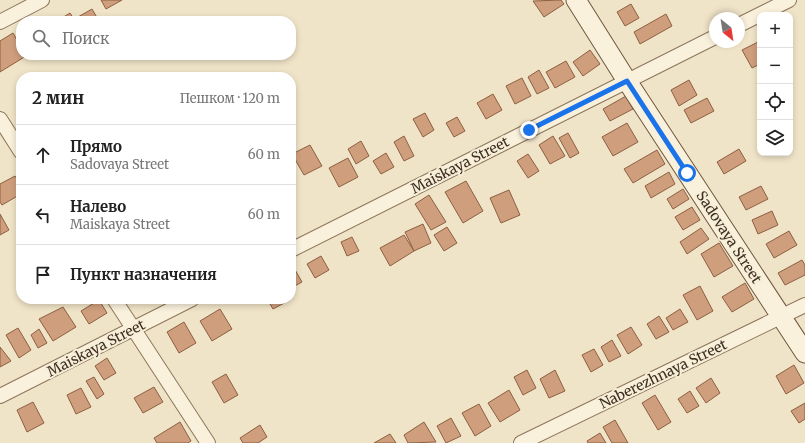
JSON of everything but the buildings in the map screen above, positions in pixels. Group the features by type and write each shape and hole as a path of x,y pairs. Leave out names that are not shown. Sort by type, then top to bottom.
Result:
{"street":[{"path":"0,22 42,0"},
{"name":"Sadovaya Street","path":"576,0 627,81 805,353"},
{"path":"745,22 789,0"},
{"name":"Maiskaya Street","path":"296,247 709,40"},
{"path":"0,119 16,144"},
{"path":"117,304 208,443"},
{"name":"Maiskaya Street","path":"0,396 182,304"},
{"name":"Naberezhnaya Street","path":"521,443 805,305"}],"route":[{"path":"529,130 627,81 687,173"}]}
